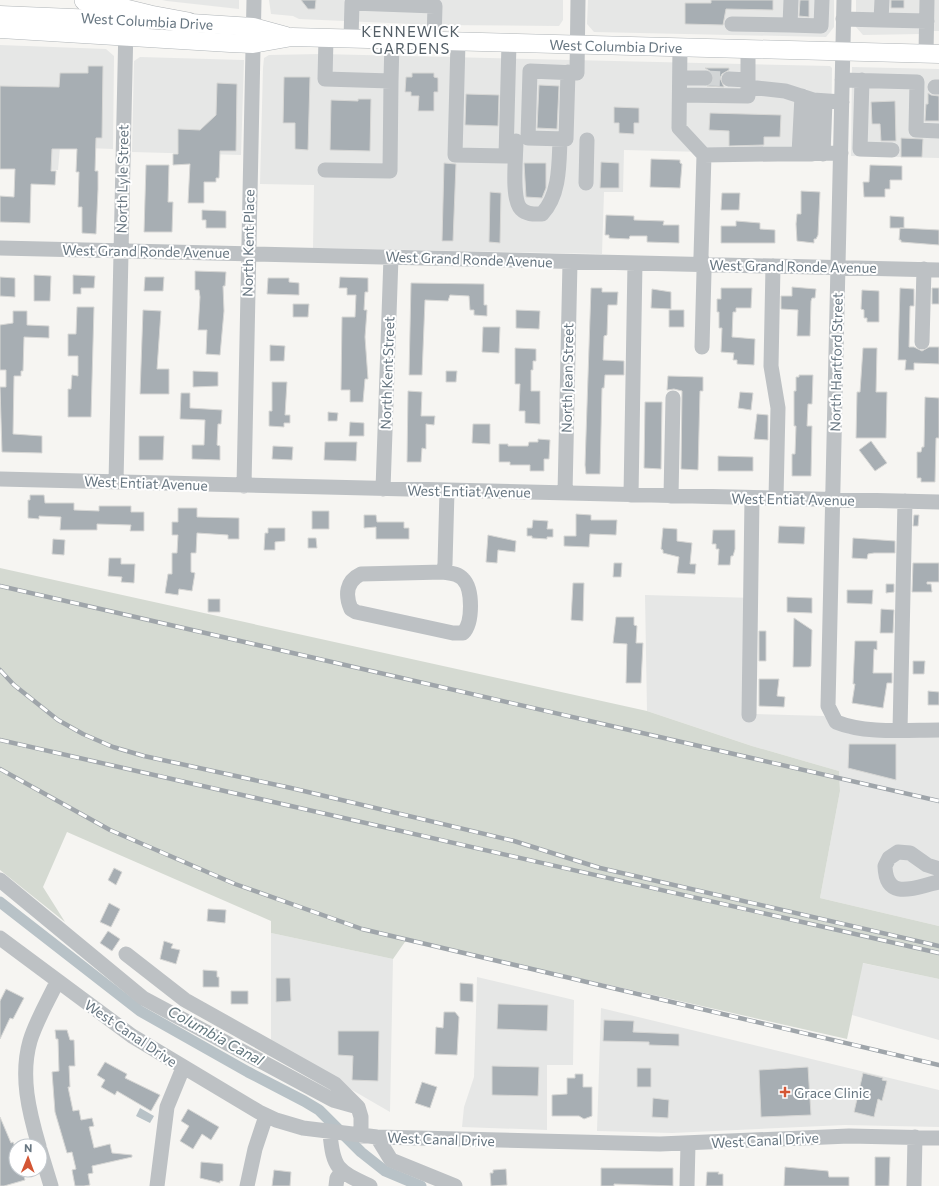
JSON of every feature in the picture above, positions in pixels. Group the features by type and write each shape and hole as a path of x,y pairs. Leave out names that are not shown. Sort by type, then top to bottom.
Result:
{"highway":[{"path":"85,0 150,16 188,23"}],"main road":[{"name":"West Columbia Drive","path":"0,15 126,28 253,36 932,54"},
{"name":"West Columbia Drive","path":"0,29 126,28 188,23 253,36"}],"street":[{"name":"North Kent Place","path":"244,486 254,0"},
{"path":"568,72 566,139 528,138 530,71 577,72 578,0"},
{"path":"790,0 790,25"},
{"path":"732,24 821,26 822,0"},
{"name":"North Hartford Street","path":"844,0 828,706 836,722 847,727 900,730"},
{"path":"881,20 882,0"},
{"path":"927,0 927,22 932,54"},
{"path":"350,39 352,3 435,6 434,41"},
{"path":"843,19 927,22"},
{"name":"North Lyle Street","path":"116,482 126,28"},
{"path":"326,38 325,79 391,81"},
{"path":"325,170 390,170 392,40"},
{"path":"458,42 455,155 506,156 509,43"},
{"path":"680,47 695,76 680,95 680,128 704,155 701,256 704,272 702,347"},
{"path":"680,95 748,96 748,49"},
{"path":"729,75 748,79 813,99 842,102"},
{"path":"530,79 523,83 517,95 515,200 522,210 530,214 542,214 550,206 554,195 560,139"},
{"path":"842,80 917,82 916,130 939,130"},
{"path":"862,80 860,149 892,150"},
{"path":"811,154 813,99"},
{"path":"811,154 813,99"},
{"path":"586,183 587,140"},
{"path":"704,155 841,153"},
{"name":"West Grand Ronde Avenue","path":"0,248 932,270"},
{"name":"North Kent Street","path":"383,489 390,257"},
{"name":"North Jean Street","path":"565,493 570,262"},
{"path":"631,495 635,263"},
{"path":"773,266 771,366 778,408 776,498"},
{"path":"922,342 932,270"},
{"path":"671,496 673,398"},
{"name":"West Entiat Avenue","path":"0,479 939,502"},
{"path":"442,572 445,564 447,491"},
{"path":"749,715 752,498"},
{"path":"905,501 900,730 939,730"},
{"path":"442,572 460,576 469,588 470,617 468,628 463,633 453,634 356,612 351,609 347,600 348,588 353,578 361,574 442,572"},
{"path":"939,869 927,865 910,853 904,852 898,852 889,858 884,866 888,881 894,888 904,890 939,882"},
{"path":"0,880 143,998 333,1100 358,1107"},
{"name":"West Canal Drive","path":"0,938 57,982 132,1036 183,1068 266,1116 294,1126 332,1133 377,1137 688,1144 827,1137 939,1138"},
{"path":"126,954 185,1000 328,1079 350,1096 358,1107 361,1117 356,1136"},
{"path":"37,1138 27,1104 26,1084 28,1054 30,1040 57,982"},
{"path":"157,1186 167,1108 183,1068"},
{"path":"247,1186 255,1149 266,1116"},
{"path":"332,1133 334,1159 342,1171 370,1186"},
{"path":"377,1137 391,1160 455,1186"},
{"path":"914,1186 915,1137"},
{"path":"687,1186 688,1144"},
{"path":"336,1186 337,1178 342,1171"},
{"path":"48,1176 51,1186"}],"shaded area":[{"path":"162,0 239,0 239,9 167,1"},
{"path":"269,0 563,0 563,20 559,26 435,25 299,19 293,16 271,14"},
{"path":"588,0 834,0 834,27 826,37 594,32 587,24"},
{"path":"856,0 923,0 922,34 863,35 856,27"},
{"path":"933,0 939,0 939,31 932,31"},
{"path":"0,45 106,49 114,56 113,149 60,147 58,170 0,168"},
{"path":"321,54 830,66 832,68 831,155 624,150 623,192 604,192 602,254 313,248 314,185 260,184 263,68 264,58 269,55"},
{"path":"140,57 244,60 241,155 132,152 134,61"},
{"path":"852,67 939,69 939,158 851,156"},
{"path":"0,568 647,711 752,746 839,771 840,791 820,898 939,926 939,979 863,963 847,1039 407,939 393,959 271,933 271,921 67,832 43,887 65,922 0,870"},
{"path":"645,595 756,598 755,714 824,716 834,726 849,734 939,736 939,926 820,898 840,791 839,771 752,746 647,711"},
{"path":"271,933 393,959 390,1112 271,1043"},
{"path":"862,963 939,979 939,1040 852,1015"},
{"path":"477,977 574,1000 573,1065 547,1065 547,1130 462,1127 464,1107 474,1077"},
{"path":"601,1008 939,1090 939,1127 845,1125 672,1133 597,1131"},
{"path":"140,1108 154,1116 150,1123 136,1116"}],"building":[{"path":"301,0 316,0 315,9 308,9"},
{"path":"711,0 773,0 773,10 726,9 723,25 685,24 685,3 711,3"},
{"path":"800,0 809,0 809,17 799,16"},
{"path":"891,0 904,0 904,8 891,8"},
{"path":"88,66 103,66 102,138 96,138 95,171 98,171 98,189 96,234 82,233 82,207 78,207 79,172 76,172 77,149 52,149 51,171 56,171 55,185 31,184 30,223 0,222 0,196 14,197 15,169 0,169 0,86 59,87 60,73 88,73"},
{"path":"705,68 729,68 729,70 722,74 720,78 724,87 707,86 713,83 714,78 713,73"},
{"path":"412,73 434,73 434,77 438,78 438,92 434,92 434,111 418,111 419,96 411,96 411,92 405,92 406,77 412,77"},
{"path":"284,77 310,77 308,150 295,149 295,123 283,123"},
{"path":"217,83 237,84 236,151 220,151 219,178 216,178 216,182 204,182 204,203 188,203 190,164 173,165 173,154 178,154 178,129 200,130 216,115"},
{"path":"539,85 559,86 557,129 537,128"},
{"path":"928,93 939,96 939,121 925,121"},
{"path":"466,94 499,95 498,126 465,125"},
{"path":"358,99 371,99 370,151 330,150 331,100 358,101"},
{"path":"895,101 896,141 881,141 880,124 872,124 871,102"},
{"path":"614,107 639,108 639,123 634,123 634,134 619,133 619,123 614,123"},
{"path":"710,113 781,115 780,137 764,137 764,145 729,146 729,131 709,130"},
{"path":"901,138 923,139 922,157 901,157"},
{"path":"651,159 680,160 680,163 682,164 680,188 650,187"},
{"path":"601,162 619,163 619,188 600,188"},
{"path":"444,163 456,164 453,241 442,241"},
{"path":"524,163 546,163 546,188 542,198 526,197"},
{"path":"146,165 169,165 168,202 173,202 172,232 144,232"},
{"path":"870,165 902,166 902,180 890,180 890,189 885,189 885,197 864,197 863,182 869,182"},
{"path":"801,191 820,192 818,235 816,239 814,239 814,243 797,241 796,224 797,214 801,214"},
{"path":"490,192 501,193 500,243 489,242"},
{"path":"722,193 740,193 739,210 721,210"},
{"path":"202,210 226,211 226,228 206,228 206,220 202,220"},
{"path":"606,215 634,216 634,220 664,221 663,225 679,225 679,243 647,242 647,236 630,236 629,239 609,238 609,235 605,235"},
{"path":"890,216 904,217 904,228 890,228"},
{"path":"736,221 760,223 760,229 775,230 775,243 721,243 721,226 736,226"},
{"path":"900,228 939,230 939,245 901,242 901,240 899,240"},
{"path":"195,271 226,272 225,286 223,286 224,311 220,355 206,354 207,330 198,330 200,297 199,290 195,290"},
{"path":"34,275 51,276 50,301 34,301"},
{"path":"73,275 95,276 94,288 81,288 81,294 73,294"},
{"path":"0,277 15,278 15,297 0,296"},
{"path":"145,277 164,277 163,291 144,291"},
{"path":"340,277 368,278 368,292 365,292 364,310 367,310 365,337 368,379 365,379 363,402 350,402 350,390 341,390 342,317 355,317 356,295 347,295 347,288 339,288"},
{"path":"268,278 289,278 289,282 299,283 299,295 267,294"},
{"path":"411,283 484,284 484,305 487,305 487,316 474,315 474,310 470,310 469,296 450,295 448,301 425,300 422,375 409,375"},
{"path":"792,287 816,289 815,298 812,298 811,301 810,336 797,336 798,310 781,309 781,296 792,296"},
{"path":"591,288 602,288 602,292 618,292 617,305 608,305 607,335 604,336 603,360 624,361 624,375 605,375 604,388 602,388 600,474 586,474 585,465"},
{"path":"721,288 752,288 751,308 736,308 736,312 733,312 732,337 755,339 754,365 737,364 737,360 733,360 734,353 721,352 722,328 719,328 717,299 721,299"},
{"path":"900,288 914,289 914,306 910,306 909,347 914,347 922,351 929,347 939,347 939,364 914,363 914,370 905,370 906,360 898,360"},
{"path":"932,288 939,288 939,304 932,304"},
{"path":"652,289 671,292 671,309 651,308"},
{"path":"862,290 879,291 879,322 867,322 867,318 864,318 864,310 861,309"},
{"path":"293,304 309,304 308,317 293,317"},
{"path":"77,307 94,307 91,417 68,417 68,389 71,389 72,375 78,376 78,356 68,356 68,334 76,334"},
{"path":"143,310 161,311 157,369 169,369 169,394 140,394"},
{"path":"516,310 540,311 539,329 516,328"},
{"path":"669,310 684,310 684,327 669,327"},
{"path":"13,311 27,311 27,325 49,326 49,338 24,337 23,371 21,371 21,376 14,376 13,434 42,436 42,453 2,452 0,387 6,387 6,370 0,370 0,325 13,323"},
{"path":"483,327 500,327 499,353 482,352"},
{"path":"270,345 285,346 284,361 270,361"},
{"path":"515,348 536,349 536,361 533,361 533,370 531,370 531,391 540,391 540,424 525,423 525,411 519,411 520,384 515,384"},
{"path":"863,348 877,348 876,392 887,392 886,438 856,438 857,392 860,392"},
{"path":"193,371 218,372 218,386 193,387"},
{"path":"446,371 457,371 456,382 446,382"},
{"path":"799,375 813,375 812,404 808,404 807,426 812,426 811,476 792,476 792,454 795,454 796,426 794,426 794,391 796,391 796,377 799,377"},
{"path":"668,376 703,377 703,391 700,391 698,470 681,469 682,391 674,389 667,390"},
{"path":"272,382 287,382 285,415 290,415 290,423 284,423 284,427 269,426 269,411 272,411"},
{"path":"408,391 422,392 421,416 435,416 434,425 426,424 426,449 422,448 421,462 407,462"},
{"path":"740,392 753,393 751,410 738,408"},
{"path":"181,393 190,393 190,408 222,410 221,424 218,424 217,445 220,446 220,460 192,459 192,445 204,445 205,420 180,419"},
{"path":"925,397 939,398 939,438 936,438 935,482 921,482 921,478 917,478 917,452 921,452 922,447 924,447"},
{"path":"645,402 662,402 661,469 644,468"},
{"path":"328,412 338,413 337,421 328,421"},
{"path":"757,414 768,415 768,440 754,439"},
{"path":"350,422 364,423 364,436 349,436"},
{"path":"473,424 490,424 490,444 472,443"},
{"path":"139,436 164,436 163,460 139,460"},
{"path":"538,439 550,440 549,459 544,459 544,471 530,471 530,465 510,465 510,462 499,462 499,444 508,444 508,446 528,446 529,442 538,442"},
{"path":"871,441 887,463 875,471 859,450"},
{"path":"325,442 357,442 356,461 324,460"},
{"path":"273,446 293,447 292,460 272,459"},
{"path":"718,456 753,457 753,471 718,471"},
{"path":"30,495 44,495 45,503 74,503 74,510 99,511 99,506 131,506 131,512 144,512 144,531 130,531 131,525 97,524 97,530 60,530 61,517 39,516 39,519 28,518 28,500 30,500"},
{"path":"178,508 197,508 197,517 239,518 239,539 228,539 228,535 197,533 196,553 191,553 191,572 195,573 192,591 179,589 178,595 165,593 168,574 172,574 172,553 177,553 178,535 172,535 172,522 178,522"},
{"path":"312,511 329,511 329,529 312,529"},
{"path":"576,514 591,515 591,520 617,520 616,535 590,534 589,547 564,546 564,536 576,536"},
{"path":"364,515 376,515 377,522 404,522 404,528 409,528 409,539 376,539 376,527 364,528"},
{"path":"914,515 919,515 918,526 913,526"},
{"path":"533,520 548,521 547,529 553,529 553,537 547,537 547,539 532,538 532,536 527,536 527,528 532,528"},
{"path":"779,526 805,527 804,544 778,543"},
{"path":"268,528 285,528 285,541 275,542 275,550 264,550 265,533 268,533"},
{"path":"663,528 677,529 677,541 692,543 690,564 696,564 695,574 677,573 679,557 663,553 663,550 661,549"},
{"path":"713,530 735,530 735,549 733,556 731,556 730,565 718,565 719,549 716,549 716,544 712,544"},
{"path":"488,535 516,541 515,552 498,550 497,563 486,562"},
{"path":"308,538 316,538 317,548 308,548"},
{"path":"853,538 895,541 895,553 868,554 867,559 852,558"},
{"path":"53,539 65,540 64,555 52,554"},
{"path":"109,558 121,558 121,564 135,564 134,583 121,582 122,577 108,576"},
{"path":"614,563 622,563 621,577 613,577"},
{"path":"913,563 939,563 939,582 927,582 927,584 931,584 932,592 912,592"},
{"path":"573,583 584,583 583,621 571,620"},
{"path":"886,584 894,584 894,592 886,593"},
{"path":"847,590 873,590 872,604 847,603"},
{"path":"787,597 812,598 812,613 787,612"},
{"path":"208,599 220,599 220,612 208,612"},
{"path":"881,609 894,610 893,633 880,633"},
{"path":"616,617 634,617 634,625 637,626 636,643 643,643 641,683 626,683 627,644 613,643"},
{"path":"794,618 812,630 811,666 809,667 793,667"},
{"path":"759,631 766,631 766,661 759,661"},
{"path":"855,641 877,641 877,650 874,649 873,673 892,673 892,683 887,683 883,708 852,703 855,684 853,684"},
{"path":"913,661 925,661 924,674 913,674"},
{"path":"759,679 779,679 777,696 785,697 784,707 759,706"},
{"path":"928,691 939,692 939,705 928,705"},
{"path":"849,744 896,744 896,780 848,768"},
{"path":"114,868 122,872 116,885 108,880"},
{"path":"109,903 120,909 111,927 100,922"},
{"path":"208,909 226,910 225,923 207,921"},
{"path":"108,931 120,939 112,951 100,943"},
{"path":"164,941 173,944 171,948 180,950 176,964 160,959"},
{"path":"203,970 217,971 217,977 219,977 219,987 203,987"},
{"path":"276,978 290,978 291,1001 276,1002"},
{"path":"460,983 473,984 473,1002 460,1001"},
{"path":"6,989 24,998 13,1019 10,1018 0,1039 0,1001"},
{"path":"231,991 248,991 248,1004 231,1004"},
{"path":"498,1004 548,1005 547,1031 497,1029"},
{"path":"444,1012 455,1012 459,1017 457,1055 435,1054 436,1027 443,1028"},
{"path":"604,1020 634,1021 633,1032 679,1034 679,1046 649,1045 649,1042 603,1041"},
{"path":"55,1030 67,1030 70,1040 74,1040 75,1066 69,1066 70,1087 68,1087 73,1111 79,1110 81,1120 92,1118 94,1126 89,1127 94,1148 110,1144 112,1153 132,1155 132,1157 92,1166 93,1173 88,1174 90,1185 75,1186 72,1170 76,1169 72,1152 67,1153 55,1112 52,1072 59,1071 58,1039 56,1039"},
{"path":"338,1031 379,1031 378,1081 352,1080 353,1056 338,1055"},
{"path":"105,1062 127,1074 125,1078 160,1095 151,1111 117,1091 115,1095 101,1087 105,1080 97,1075"},
{"path":"492,1066 539,1067 538,1096 492,1095"},
{"name":"Grace Clinic","path":"808,1067 811,1115 761,1117 759,1070"},
{"path":"637,1068 651,1068 651,1087 637,1087"},
{"path":"863,1073 883,1078 882,1080 887,1081 882,1101 878,1099 874,1117 854,1112"},
{"path":"575,1074 583,1074 583,1087 592,1087 592,1116 584,1119 579,1116 552,1116 552,1095 567,1094 567,1078 575,1078"},
{"path":"422,1082 437,1087 430,1108 415,1103"},
{"path":"653,1098 669,1100 668,1118 652,1117"},
{"path":"188,1109 219,1127 211,1140 202,1134 193,1149 180,1141 189,1126 181,1121"},
{"path":"0,1117 9,1138 8,1178 24,1178 25,1180 0,1186"},
{"path":"875,1157 890,1157 889,1186 875,1186"},
{"path":"201,1162 223,1164 223,1181 220,1181 220,1183 200,1178"},
{"path":"785,1167 828,1171 829,1177 849,1177 849,1186 784,1186"},
{"path":"601,1168 673,1168 673,1186 614,1184 614,1186 601,1186"},
{"path":"506,1169 507,1185 491,1186 490,1173 493,1173 493,1170"},
{"path":"274,1170 291,1172 290,1186 272,1186"},
{"path":"707,1172 719,1172 718,1174 723,1174 723,1186 706,1186"}],"waterway":[{"name":"Columbia Canal","path":"0,902 140,1011 319,1110 361,1152 385,1171 421,1186"}],"tunnel":[{"path":"705,78 729,79"}],"railway":[{"path":"0,586 939,801"},
{"path":"0,670 14,685 58,720 83,734 113,747 144,756 291,788 514,841 600,868 939,946"},
{"path":"0,740 939,953"},
{"path":"0,769 110,830 235,884 362,929 939,1065"}],"place":[{"name":"Grace Clinic","path":"785,1092"}],"district":[{"name":"KENNEWICK GARDENS","path":"411,40"}]}
